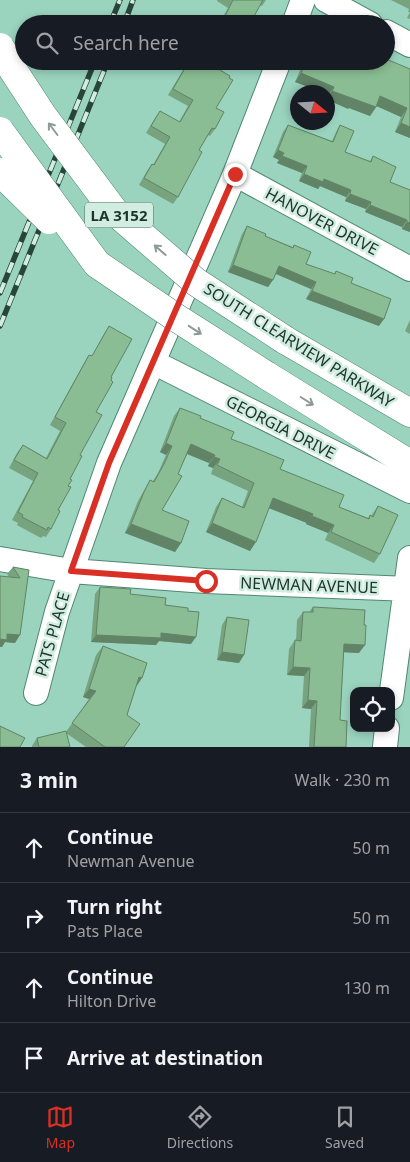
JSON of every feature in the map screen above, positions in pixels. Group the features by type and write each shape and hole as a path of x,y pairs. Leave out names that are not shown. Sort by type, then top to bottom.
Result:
{"highway":[{"name":"SOUTH CLEARVIEW PARKWAY","path":"0,35 6,58 43,116 114,211 196,282 285,340 410,413"},
{"name":"LA 3152","path":"0,131 97,264 174,317 410,464"},
{"path":"0,172 97,264"}],"street":[{"path":"297,15 303,0"},
{"path":"326,0 354,15"},
{"path":"395,37 410,45"},
{"name":"PATS PLACE","path":"36,693 57,612 109,463 235,174 275,70"},
{"name":"HANOVER DRIVE","path":"235,174 410,269"},
{"name":"GEORGIA DRIVE","path":"152,362 410,491"},
{"path":"393,687 408,589 410,558"},
{"name":"NEWMAN AVENUE","path":"0,559 71,571 206,581 408,589"},
{"path":"385,747 387,732"}],"building":[{"path":"233,0 263,0 255,15 226,15"},
{"path":"395,63 410,69 410,127 401,123 407,108 380,96 376,107 335,92 335,85 329,85 301,73 302,70 395,70"},
{"path":"184,70 220,70 233,80 216,108 224,112 215,129 212,128 199,150 202,152 178,197 144,178 170,137 151,126 160,111 180,122 193,100 173,89"},
{"path":"288,125 290,126 290,130 301,130 333,142 340,125 354,131 345,152 371,162 373,156 396,167 390,182 410,190 410,223 407,220 370,205 371,202 350,194 351,190 324,179 323,182 304,174 307,166 282,156 284,153 278,150"},
{"path":"247,226 293,248 294,245 311,252 306,264 335,274 336,271 353,278 351,283 391,299 384,319 312,291 316,282 279,266 273,280 233,265"},
{"path":"109,326 132,339 111,377 113,382 96,412 102,415 80,455 82,456 68,486 71,487 58,510 60,511 51,529 48,527 47,530 22,517 23,515 18,512 38,473 14,460 23,445 47,459 66,423 55,417 89,355 92,356"},
{"path":"180,408 234,432 231,439 284,460 280,469 344,495 339,507 369,519 370,515 373,517 378,506 398,515 380,554 331,532 334,525 312,516 313,514 273,498 256,542 212,523 222,498 244,508 254,483 217,465 220,459 191,444 178,474 182,476 162,510 189,521 181,543 131,524 150,480 154,482 172,446 166,443"},
{"path":"13,567 29,570 20,635 7,634 7,640 0,639 0,576 20,578"},
{"path":"100,587 131,589 130,594 166,598 165,605 188,608 188,611 199,612 196,637 161,633 161,638 96,635"},
{"path":"313,607 365,610 365,645 344,644 340,720 347,721 346,747 314,747 317,701 308,700 310,668 293,667 295,640 301,641 303,612 313,612"},
{"path":"227,617 249,620 244,655 222,652"},
{"path":"103,646 147,663 142,678 139,677 127,715 140,724 124,747 105,747 72,723 96,691 89,689"},
{"path":"0,726 25,738 20,747 0,747"},
{"path":"66,731 70,747 39,747 37,738"}],"railway":[{"path":"114,15 120,0"},
{"path":"127,15 133,0"},
{"path":"0,293 91,70"},
{"path":"0,326 104,70"}],"route":[{"path":"206,581 71,571 109,463 235,174"}]}
